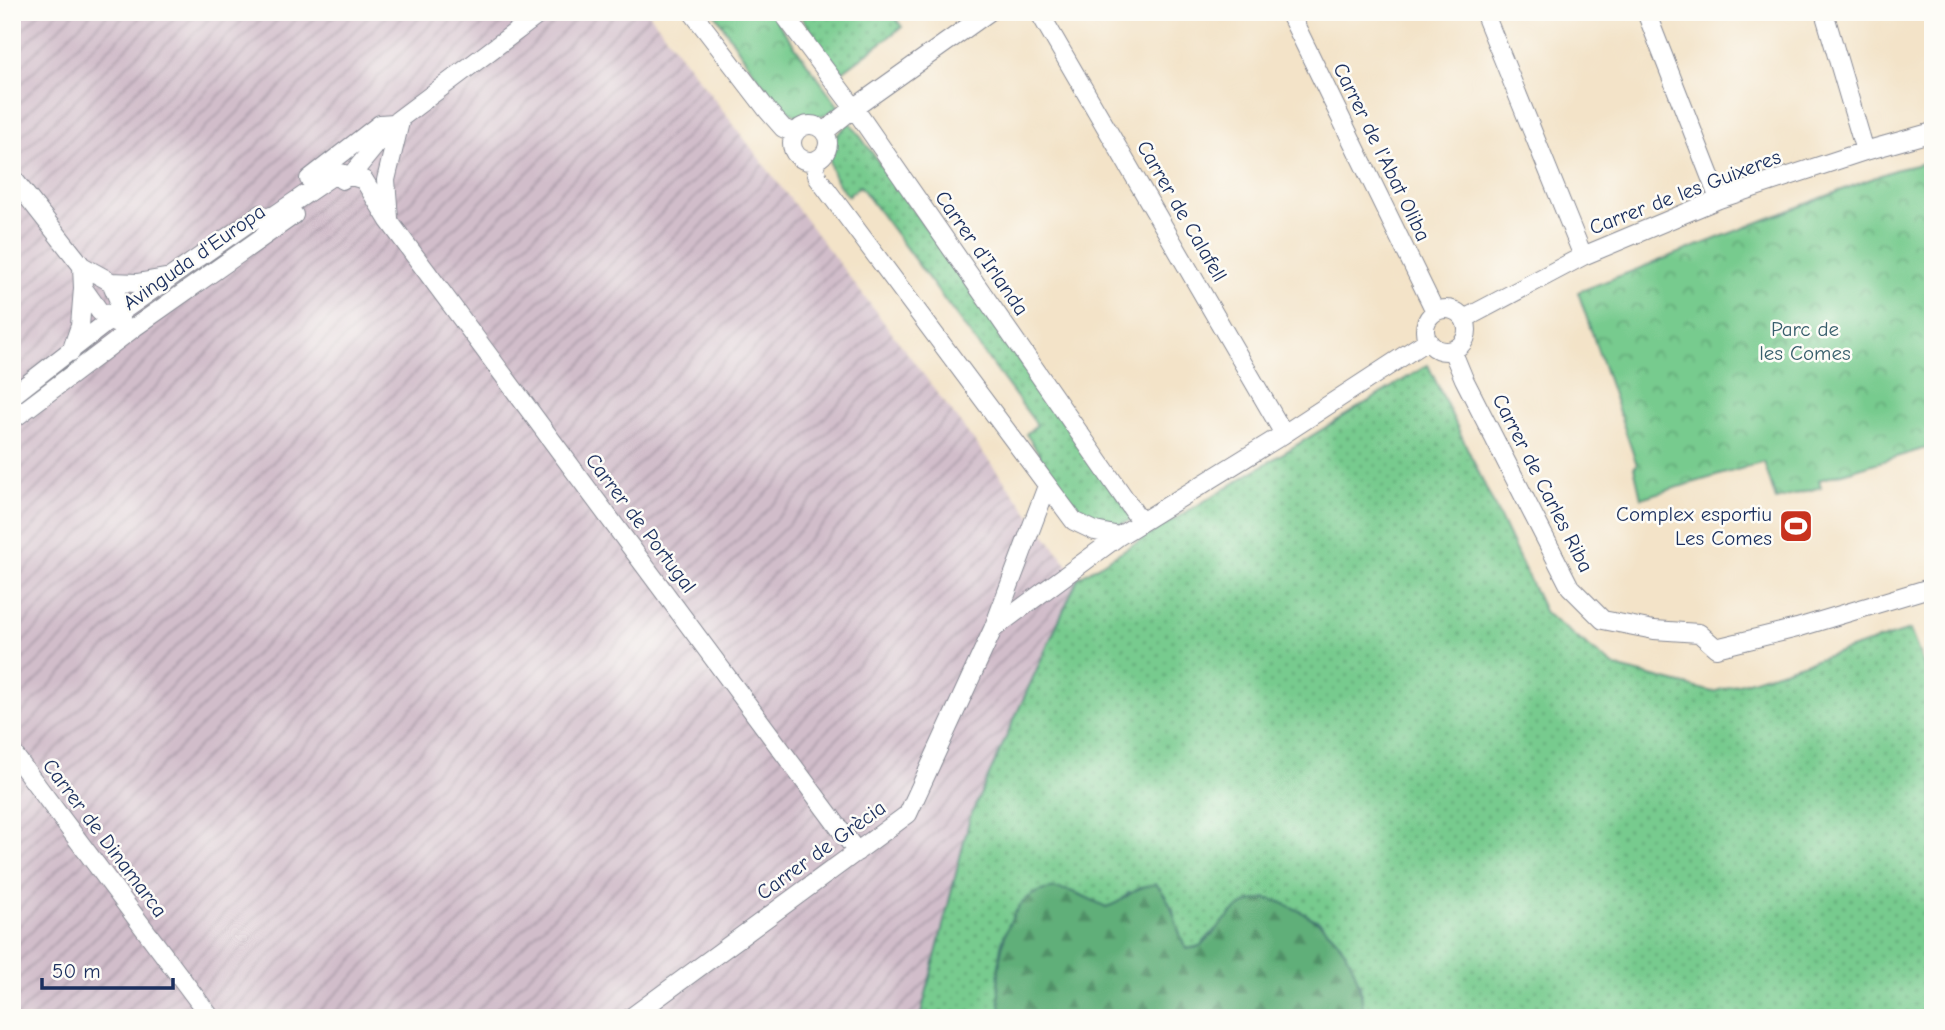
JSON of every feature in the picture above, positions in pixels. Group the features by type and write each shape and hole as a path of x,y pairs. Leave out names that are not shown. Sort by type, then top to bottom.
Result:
{"street":[{"name":"Avinguda d'Europa","path":"12,420 211,273 349,176 398,120 542,12"},
{"path":"692,12 768,111 783,128 793,133"},
{"name":"Carrer d'Irlanda","path":"782,12 854,108 1141,522"},
{"path":"824,132 989,12"},
{"name":"Carrer de Calafell","path":"1039,12 1284,434"},
{"name":"Carrer de l'Abat Oliba","path":"1289,12 1435,311"},
{"path":"1484,12 1583,256"},
{"path":"1646,12 1719,199"},
{"path":"1824,12 1864,151"},
{"name":"Avinguda d'Europa","path":"12,396 115,316 251,221 380,124 398,120"},
{"path":"389,221 386,180 398,120"},
{"path":"811,124 824,132 828,141 827,149 821,157 813,161 803,160 793,151 793,133 803,126 811,124"},
{"name":"Carrer de les Guixeres","path":"1464,319 1583,256 1719,199 1864,151 1933,132"},
{"path":"813,161 818,178 1047,486 1074,521 1095,531 1119,536 1284,434 1428,340"},
{"path":"251,221 275,215 338,172 349,176"},
{"name":"Carrer de Portugal","path":"349,176 364,180 389,221 857,852"},
{"path":"12,177 82,266 111,282 137,283 172,276"},
{"path":"71,352 80,326 82,266"},
{"path":"83,288 100,312 129,320 188,276 211,273"},
{"path":"37,400 39,387 112,332 119,301 111,282"},
{"path":"1452,309 1464,319 1466,336 1459,346 1452,350 1437,349 1428,340 1425,333 1426,323 1435,311 1452,309"},
{"name":"Carrer de Carles Riba","path":"1452,350 1464,379 1570,587 1603,620 1654,630 1699,633 1716,648 1797,628 1933,587"},
{"name":"Carrer de Grècia","path":"630,1018 908,814 993,629 1047,486"},
{"name":"Carrer de Grècia","path":"993,629 1119,536"},
{"name":"Carrer de Dinamarca","path":"12,752 211,1018"}],"shaded area":[{"path":"12,12 648,12 1078,578 970,817 920,1018 12,1018"}],"green space":[{"path":"714,12 770,12 839,107 825,115 809,118 788,111 753,70"},
{"path":"797,12 891,12 902,27 842,72"},
{"path":"850,122 1133,518 1117,525 1101,522 1071,499 1026,434 1037,425 860,186 848,196 838,184 830,162 831,147 834,139"},
{"name":"Parc de les Comes","path":"1933,161 1933,446 1819,480 1821,487 1776,500 1764,462 1641,498 1634,467 1637,465 1578,292 1894,170"},
{"path":"1428,365 1545,613 1615,667 1713,692 1910,630 1933,689 1933,1018 1364,1018 1360,985 1341,944 1319,921 1281,902 1266,898 1248,902 1200,946 1186,949 1175,922 1173,909 1129,892 1119,903 1106,907 1079,894 1065,891 1006,932 999,962 1003,1018 920,1018 970,817 1078,578"},
{"path":"1156,884 1168,900 1186,949 1200,946 1235,910 1255,900 1276,901 1308,916 1323,926 1345,950 1358,981 1364,1018 1003,1018 999,983 1003,942 1010,922 1020,906 1033,894 1050,889 1065,890 1106,907 1139,888"}],"place":[{"name":"Complex esportiu Les Comes","path":"1796,526"}]}
